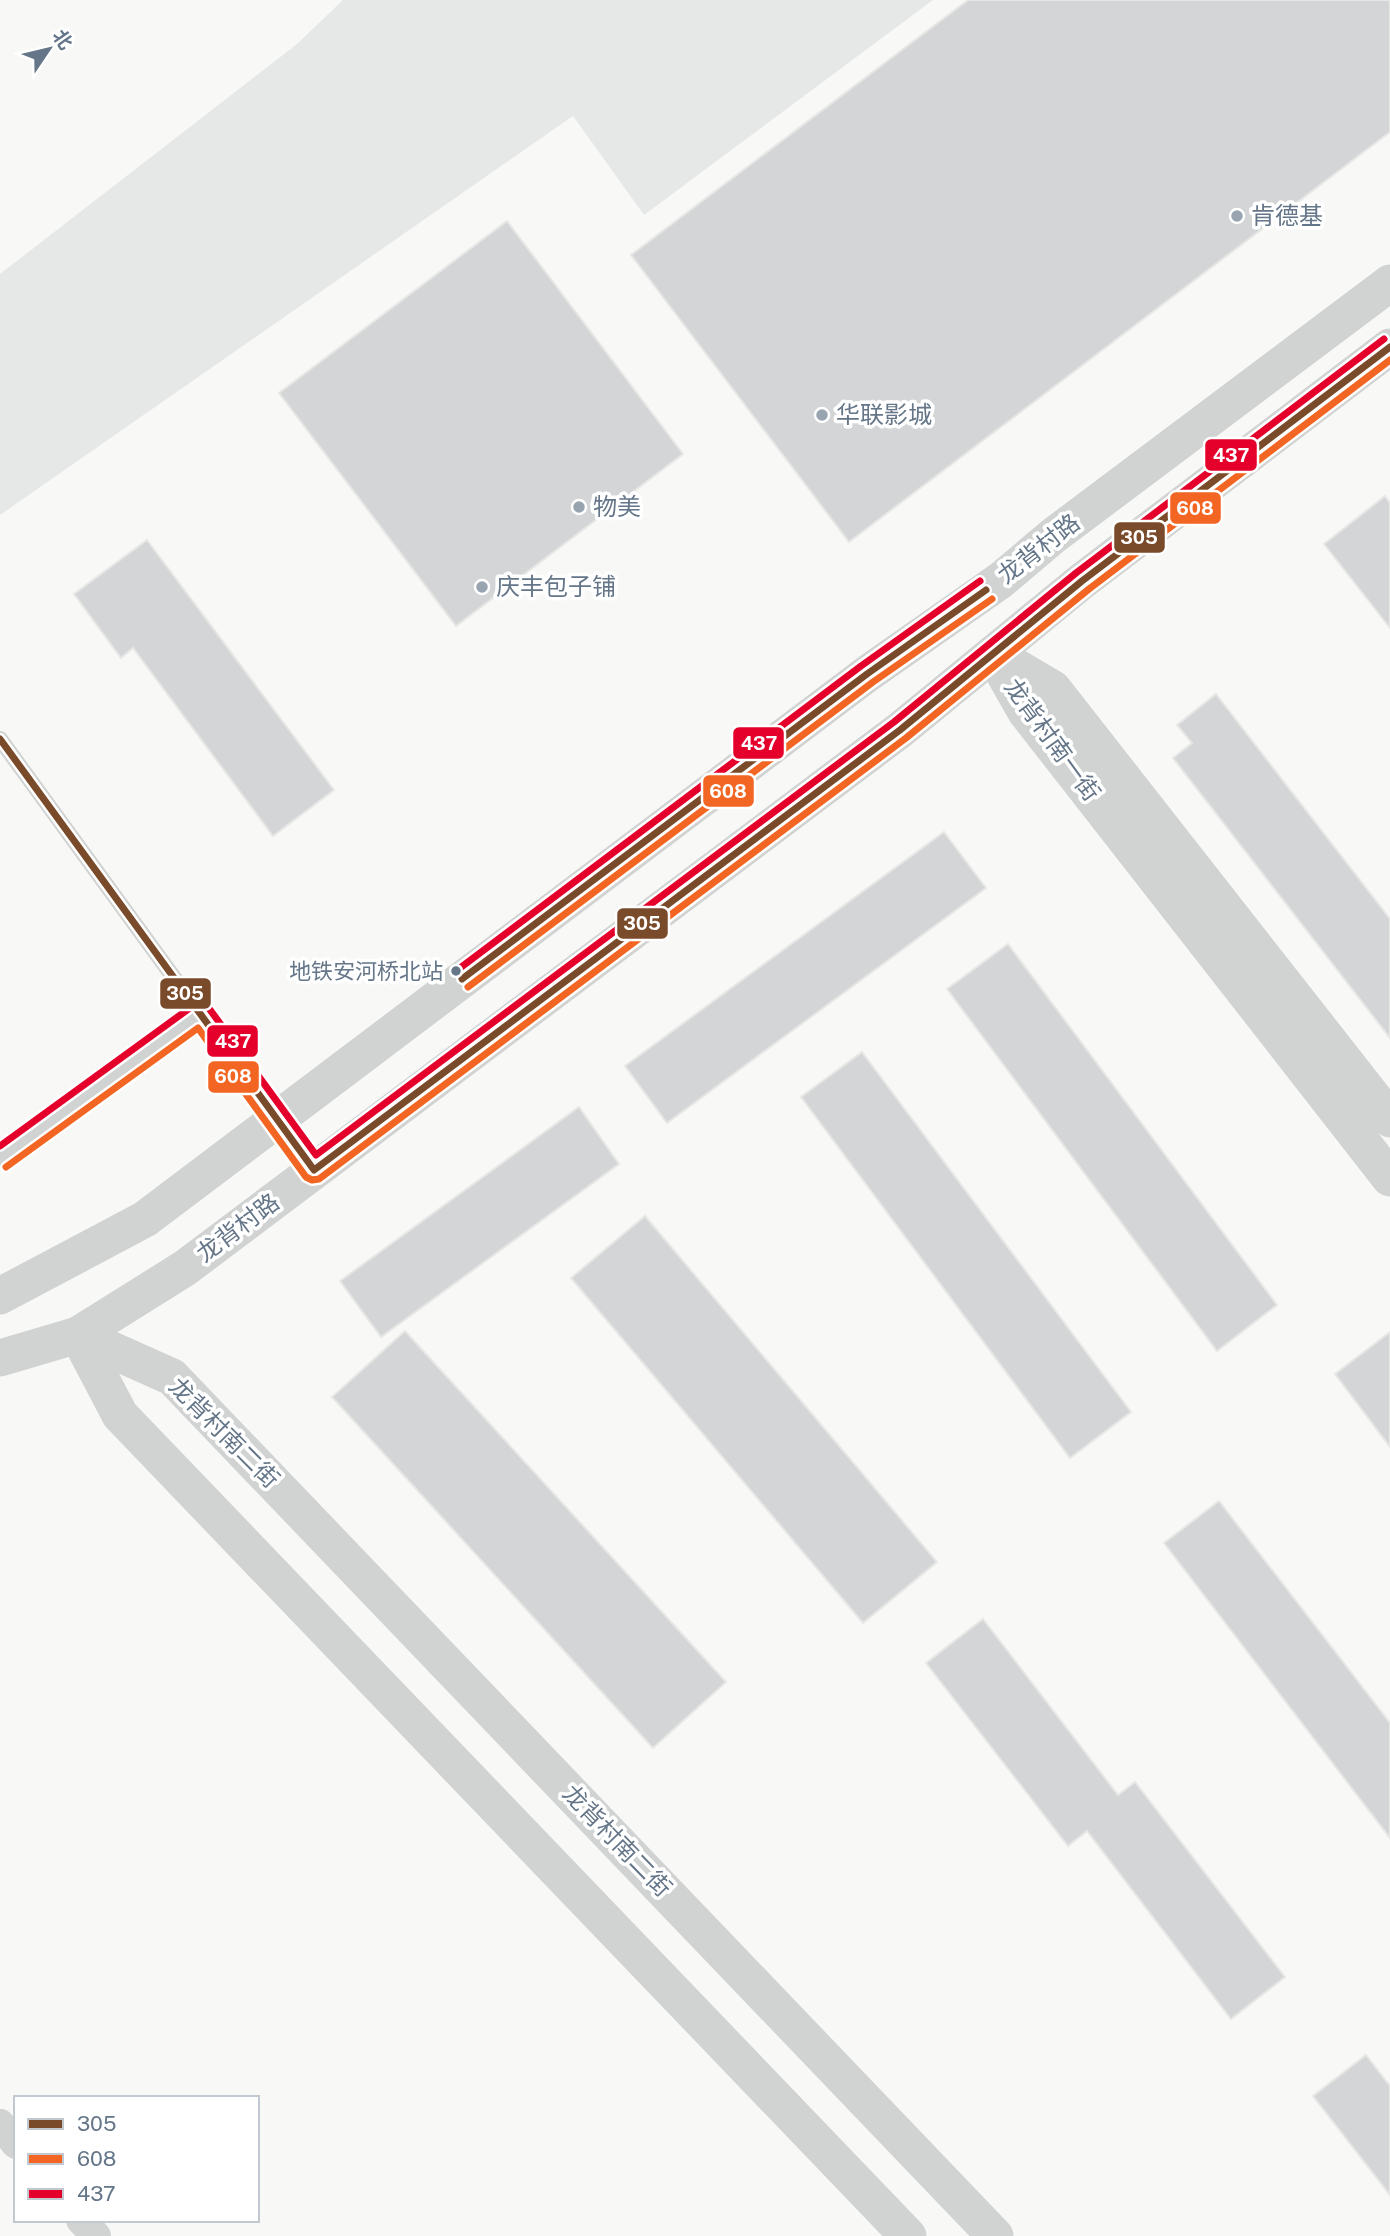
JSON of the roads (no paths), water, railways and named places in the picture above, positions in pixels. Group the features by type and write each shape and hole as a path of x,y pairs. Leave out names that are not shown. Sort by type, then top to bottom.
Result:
{"street":[{"name":"龙背村路","path":"0,1296 145,1219 867,674 1000,580 1054,536 1390,283"},
{"name":"龙背村路","path":"0,1359 78,1335 185,1268 900,730 1093,572 1390,347"},
{"name":"龙背村南一街","path":"993,654 1053,689 1390,1119"},
{"name":"龙背村南一街","path":"993,654 1026,712 1390,1178"},
{"path":"78,1335 120,1415 908,2236"},
{"name":"龙背村南二街","path":"78,1335 173,1377 995,2236"},
{"path":"0,2124 14,2142"},
{"path":"82,2222 96,2236"}],"lane":[{"path":"0,739 314,1170"},
{"path":"0,1159 200,1013"}],"place":[{"name":"肯德基","path":"1237,216"},
{"name":"华联影城","path":"822,415"},
{"name":"物美","path":"579,507"},
{"name":"庆丰包子铺","path":"482,587"},
{"name":"地铁安河桥北站","path":"456,971"}]}
